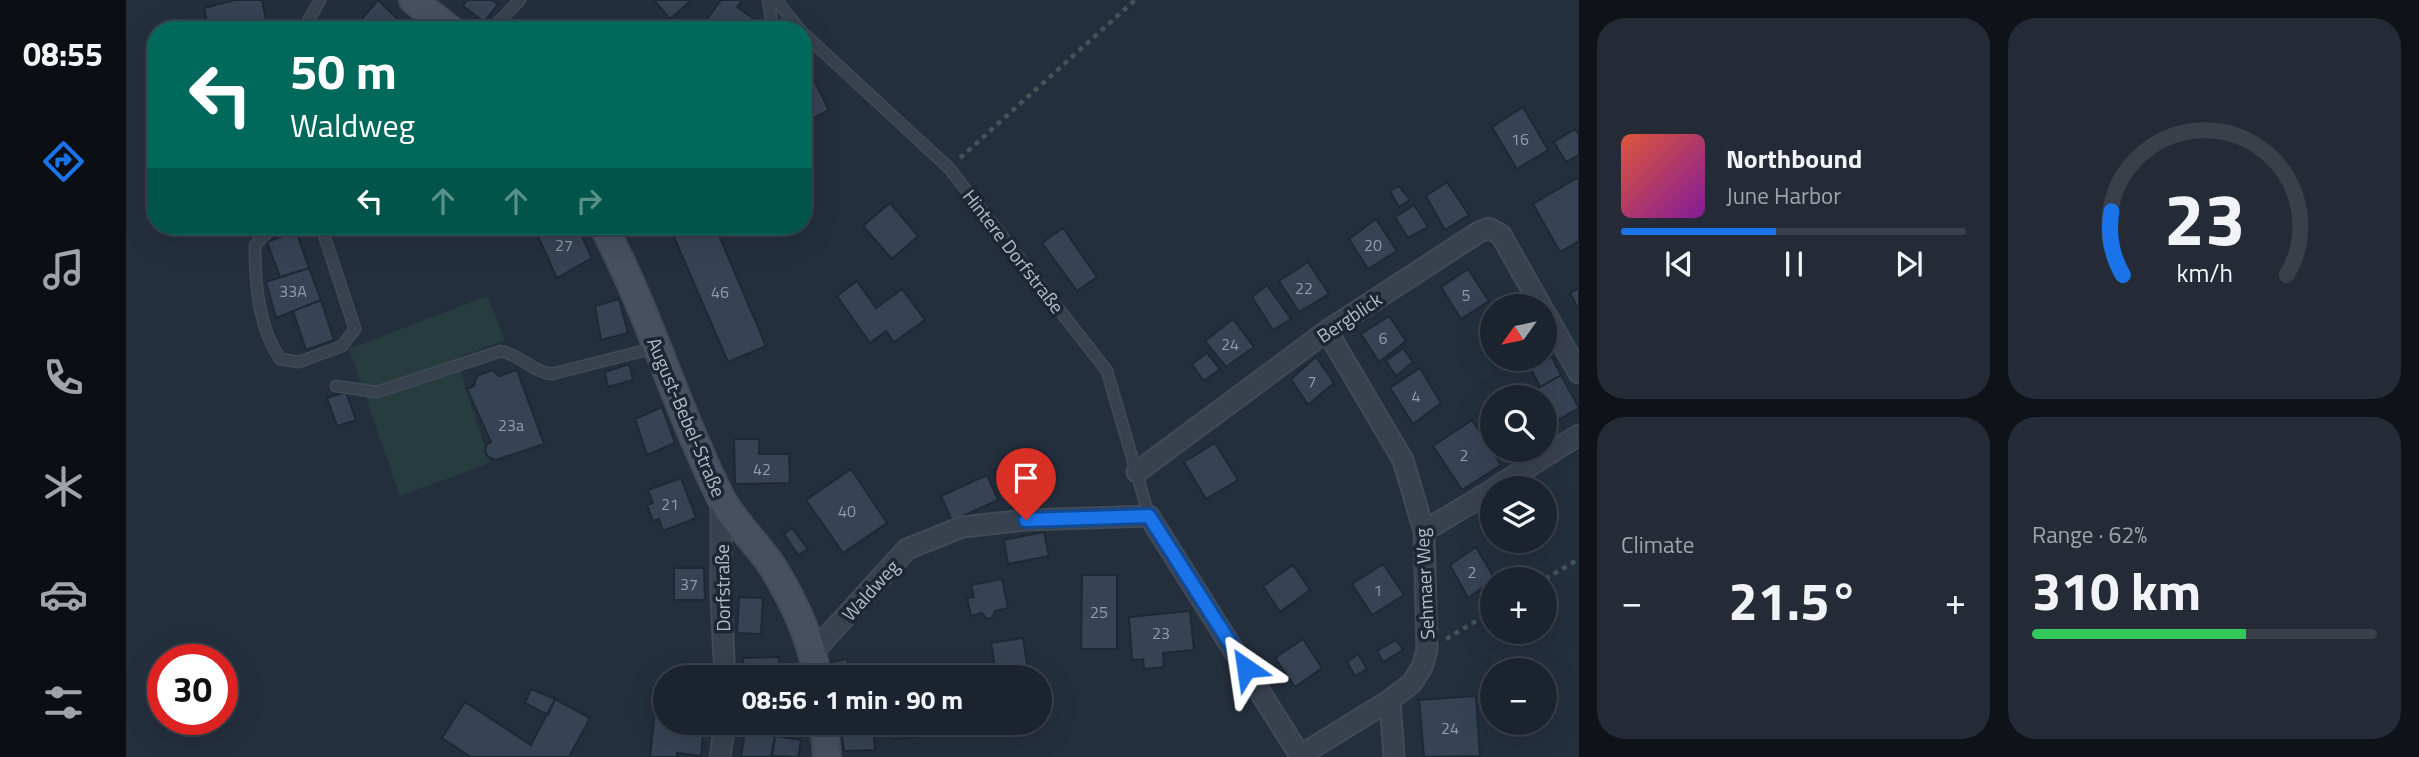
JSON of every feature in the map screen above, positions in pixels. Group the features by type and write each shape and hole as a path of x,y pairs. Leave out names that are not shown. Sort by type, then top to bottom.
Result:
{"main road":[{"path":"413,0 439,21"},
{"name":"August-Bebel-Straße","path":"608,235 623,263 721,498 774,569 807,633 816,665"},
{"path":"825,735 827,757"}],"street":[{"name":"Bergblick","path":"1137,472 1327,331 1479,232 1489,228 1501,235 1534,294"},
{"name":"Sehmaer Weg","path":"1301,756 1390,700 1412,683 1422,667 1427,650 1424,531 1403,460 1327,331"},
{"path":"1558,336 1579,373"},
{"path":"1514,476 1579,435"},
{"path":"1424,531 1480,497"},
{"name":"Dorfstraße","path":"721,498 724,665"},
{"path":"1149,516 1301,756"},
{"name":"Waldweg","path":"814,651 906,549 962,527 1026,520 1149,516"},
{"path":"1390,700 1394,757"},
{"path":"720,757 723,735"}],"lane":[{"path":"308,21 320,0"},
{"path":"500,21 520,0"},
{"path":"768,0 770,21"},
{"name":"Hintere Dorfstraße","path":"776,0 793,21"},
{"name":"Hintere Dorfstraße","path":"812,41 949,168 1107,371 1149,516"},
{"path":"265,235 256,245 255,282 270,344 280,359 299,362 342,346 355,329 324,235"},
{"path":"336,386 377,392 501,351 514,354 538,372 552,374 657,347"}],"path":[{"path":"949,168 1135,0"},
{"path":"1557,572 1579,559"},
{"path":"1427,650 1480,619"}],"green space":[{"path":"487,296 505,340 456,358 490,463 400,496 349,349"}],"building":[{"path":"235,0 262,0 266,21 207,21 204,8"},
{"path":"378,0 400,21 360,21"},
{"path":"467,0 492,0 498,4 485,21 463,6"},
{"path":"654,0 692,0 670,19"},
{"path":"721,0 742,0 737,7 757,21 706,21"},
{"path":"812,76 829,110 812,119"},
{"path":"1523,107 1548,150 1517,169 1492,127"},
{"path":"1575,129 1579,135 1579,155 1566,162 1554,142"},
{"path":"1577,178 1579,241 1560,252 1533,204"},
{"path":"1447,182 1469,215 1445,230 1426,196"},
{"path":"1399,186 1410,200 1399,207 1390,191"},
{"path":"890,203 918,236 892,259 863,226"},
{"path":"1414,205 1428,227 1408,238 1395,217"},
{"path":"1376,219 1397,251 1368,269 1349,239"},
{"path":"1063,228 1097,277 1077,291 1042,243"},
{"path":"285,235 297,235 309,268 280,277 267,242"},
{"path":"537,235 581,235 592,258 557,278"},
{"path":"719,235 766,346 728,362 674,237"},
{"path":"1308,262 1329,294 1299,312 1279,281"},
{"path":"309,268 321,300 276,318 266,282"},
{"path":"1468,269 1484,294 1480,294 1480,307 1461,319 1441,287"},
{"path":"857,281 876,308 902,289 925,320 894,342 886,331 870,343 837,296"},
{"path":"1267,285 1291,319 1273,330 1252,297"},
{"path":"1579,288 1579,310 1570,293"},
{"path":"619,299 628,333 601,340 595,306"},
{"path":"321,300 334,340 306,350 293,311"},
{"path":"1389,316 1406,341 1379,362 1361,334"},
{"path":"1233,319 1254,347 1226,367 1205,341"},
{"path":"1403,348 1413,362 1396,376 1386,361"},
{"path":"1207,353 1220,369 1204,381 1192,364"},
{"path":"1316,357 1334,383 1308,405 1291,379"},
{"path":"629,364 633,380 608,387 605,372"},
{"path":"1420,368 1441,403 1413,424 1390,388"},
{"path":"1558,369 1561,375 1539,385 1532,371"},
{"path":"492,370 499,376 517,370 544,444 496,460 488,457 485,451 487,444 491,442 467,389 474,386 477,376"},
{"path":"1561,375 1579,408 1557,420 1557,385 1543,385"},
{"path":"346,392 356,420 337,426 327,398"},
{"path":"662,407 675,443 647,455 635,419"},
{"path":"1472,420 1480,432 1480,462 1499,462 1501,465 1462,490 1433,446"},
{"path":"734,439 759,439 759,454 789,454 790,483 735,484"},
{"path":"1215,443 1238,480 1206,499 1184,462"},
{"path":"1016,460 1028,485 1006,497 994,470"},
{"path":"851,469 887,523 843,553 806,500"},
{"path":"987,475 998,500 952,521 941,496"},
{"path":"681,478 696,518 663,531 659,519 653,521 647,505 653,503 648,490"},
{"path":"792,528 808,549 798,555 784,534"},
{"path":"1044,532 1049,556 1008,564 1004,540"},
{"path":"1476,547 1488,567 1480,567 1480,590 1468,598 1450,565"},
{"path":"1383,564 1404,595 1372,615 1352,584"},
{"path":"1293,565 1310,590 1280,612 1263,586"},
{"path":"674,568 704,568 705,600 674,600"},
{"path":"1082,575 1117,575 1117,649 1081,649"},
{"path":"1002,579 1008,608 995,611 992,618 987,619 982,613 971,616 967,598 974,597 971,585"},
{"path":"739,597 763,598 761,634 737,633"},
{"path":"1190,611 1194,650 1163,653 1164,667 1144,669 1143,659 1132,660 1129,617"},
{"path":"1023,638 1027,665 995,665 991,643"},
{"path":"1303,639 1322,668 1295,687 1275,658"},
{"path":"1396,640 1403,650 1383,662 1377,651"},
{"path":"1358,654 1367,669 1355,676 1347,662"},
{"path":"779,657 779,665 743,665 743,658"},
{"path":"847,659 848,665 832,665 832,662"},
{"path":"531,689 555,699 548,715 525,703"},
{"path":"1476,696 1480,756 1424,757 1419,700"},
{"path":"555,699 590,718 569,757 471,757 442,738 465,702 531,745"},
{"path":"653,729 653,735 703,735 701,756 677,753 677,757 650,757"},
{"path":"744,735 775,736 771,757 741,757"},
{"path":"842,735 874,735 875,750 844,751"},
{"path":"892,735 930,735 893,739"},
{"path":"775,736 801,740 798,757 772,756"}],"route":[{"path":"1026,520 1149,516 1246,668"}]}
